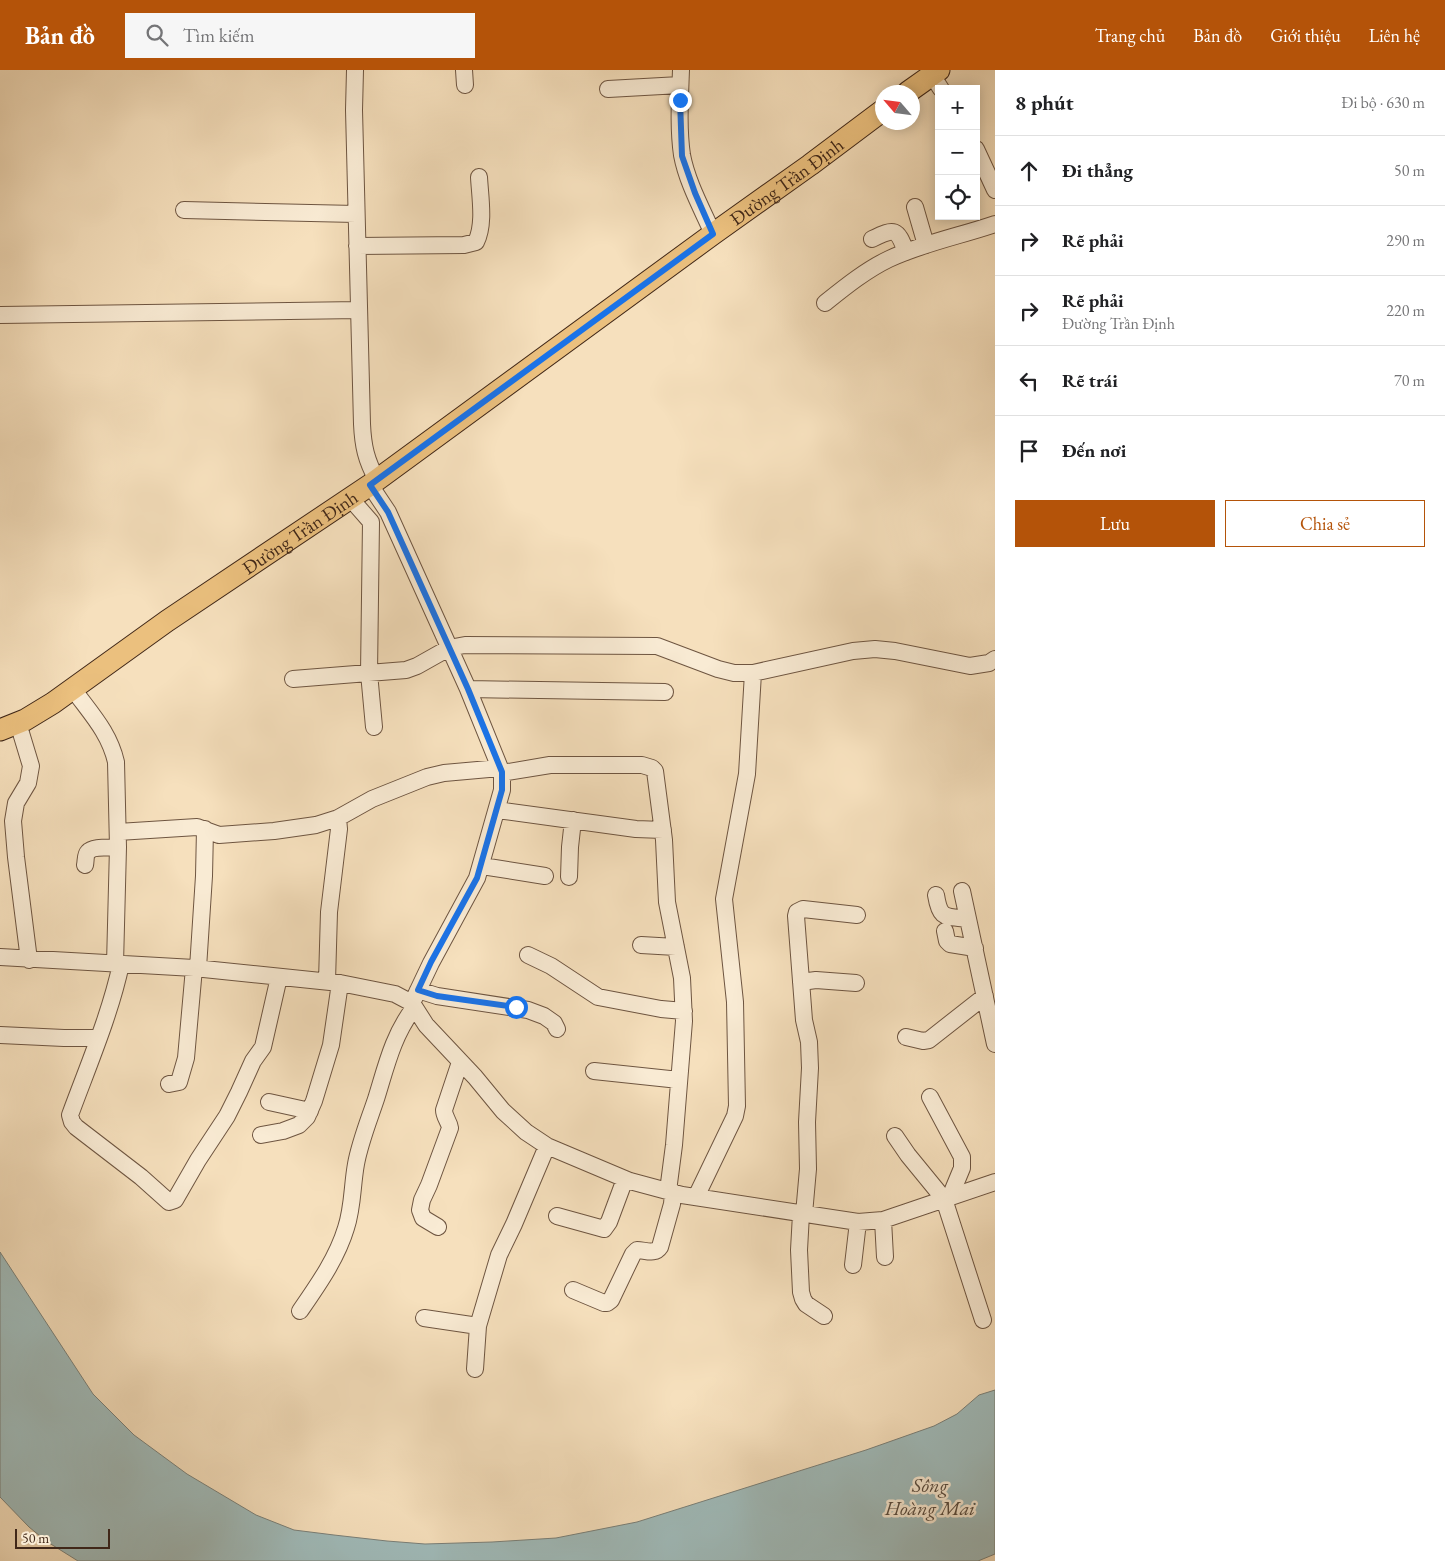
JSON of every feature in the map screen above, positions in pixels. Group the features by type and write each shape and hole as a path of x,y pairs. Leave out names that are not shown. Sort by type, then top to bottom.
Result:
{"main road":[{"path":"920,86 937,78"},
{"name":"Đường Trần Định","path":"9,727 38,713 167,621 373,482 713,234 810,166 875,116"}],"street":[{"path":"300,1311 324,1276 342,1241 350,1216 358,1152 387,1058 415,1001 431,962 477,878 482,866 502,790 501,770 468,689 373,482 364,448 356,214 355,70"},
{"path":"608,90 680,78 682,156 695,193 713,234"},
{"path":"980,158 995,190"},
{"path":"357,246 464,244 476,242 480,220 479,177"},
{"path":"915,207 926,245"},
{"path":"184,210 356,214"},
{"path":"825,302 869,270 888,260 926,245 995,224"},
{"path":"872,239 885,233 896,232 901,236 906,252"},
{"path":"0,315 359,310"},
{"path":"350,498 371,522 369,673 374,727"},
{"path":"293,679 406,670 449,648 465,644 657,646 734,673 753,673 853,651 875,649 895,651 970,666 989,663 995,659"},
{"path":"696,1197 738,1106 735,1002 724,898 747,774 753,673"},
{"path":"73,689 107,734 116,762 118,978 70,1115 70,1120 76,1127 141,1177 164,1200 172,1202 175,1200 226,1116 253,1061 263,1047 279,977"},
{"path":"468,689 665,692"},
{"path":"9,727 31,766 28,783 16,803 14,821 16,857 29,960"},
{"path":"85,865 86,855 92,849 118,839 197,827 219,835 274,831 316,825 338,818 372,799 427,778 444,774 550,765 648,766 652,768 657,775 663,830 667,902 682,978 684,1011 670,1192 664,1235 657,1251 637,1250 633,1254 608,1303 574,1290"},
{"path":"496,810 636,829 663,830"},
{"path":"261,1135 283,1131 304,1122 310,1111 331,1045 334,982 329,912 339,829 338,818"},
{"path":"570,877 570,847 573,820"},
{"path":"169,1084 179,1082 185,1064 204,876 205,829"},
{"path":"482,866 546,876"},
{"path":"962,891 995,1044"},
{"path":"936,895 938,909 944,915 968,919"},
{"path":"824,1316 806,1304 801,1292 799,1250 808,1169 807,1122 810,1068 809,1042 804,1020 796,926 797,912 803,909 857,915"},
{"path":"945,932 947,941 950,944 975,948"},
{"path":"641,945 676,947"},
{"path":"528,955 552,966 598,998 684,1011"},
{"path":"0,957 196,968 334,982 395,994 415,1001 437,996 528,1010 544,1016 554,1023 557,1029"},
{"path":"801,982 816,980 856,983"},
{"path":"906,1037 923,1041 929,1040 985,996"},
{"path":"415,1001 426,1025 503,1111 526,1132 547,1146 625,1179 670,1192 696,1197 858,1222 883,1220 995,1182"},
{"path":"0,1035 98,1038"},
{"path":"438,1227 423,1218 420,1210 422,1200 430,1185 450,1128 444,1110 460,1062"},
{"path":"594,1070 679,1080"},
{"path":"930,1097 962,1157 962,1168 946,1198"},
{"path":"270,1102 310,1111"},
{"path":"895,1136 908,1155 946,1198 984,1320"},
{"path":"475,1369 478,1326 498,1255 514,1224 547,1146"},
{"path":"557,1216 604,1229 609,1222 625,1179"},
{"path":"883,1220 885,1257"},
{"path":"853,1265 858,1222"},
{"path":"424,1318 478,1326"}],"water":[{"name":"Sông Hoàng Mai","path":"0,1252 93,1394 134,1435 187,1474 256,1515 294,1530 425,1544 556,1538 637,1522 866,1450 934,1426 957,1414 979,1395 995,1390 995,1554 978,1561 78,1561 46,1541 29,1527 0,1497"}],"route":[{"path":"516,1007 437,996 418,990 431,962 477,878 502,790 502,772 468,689 388,512 370,485 713,234 695,193 682,156 680,100"}]}
